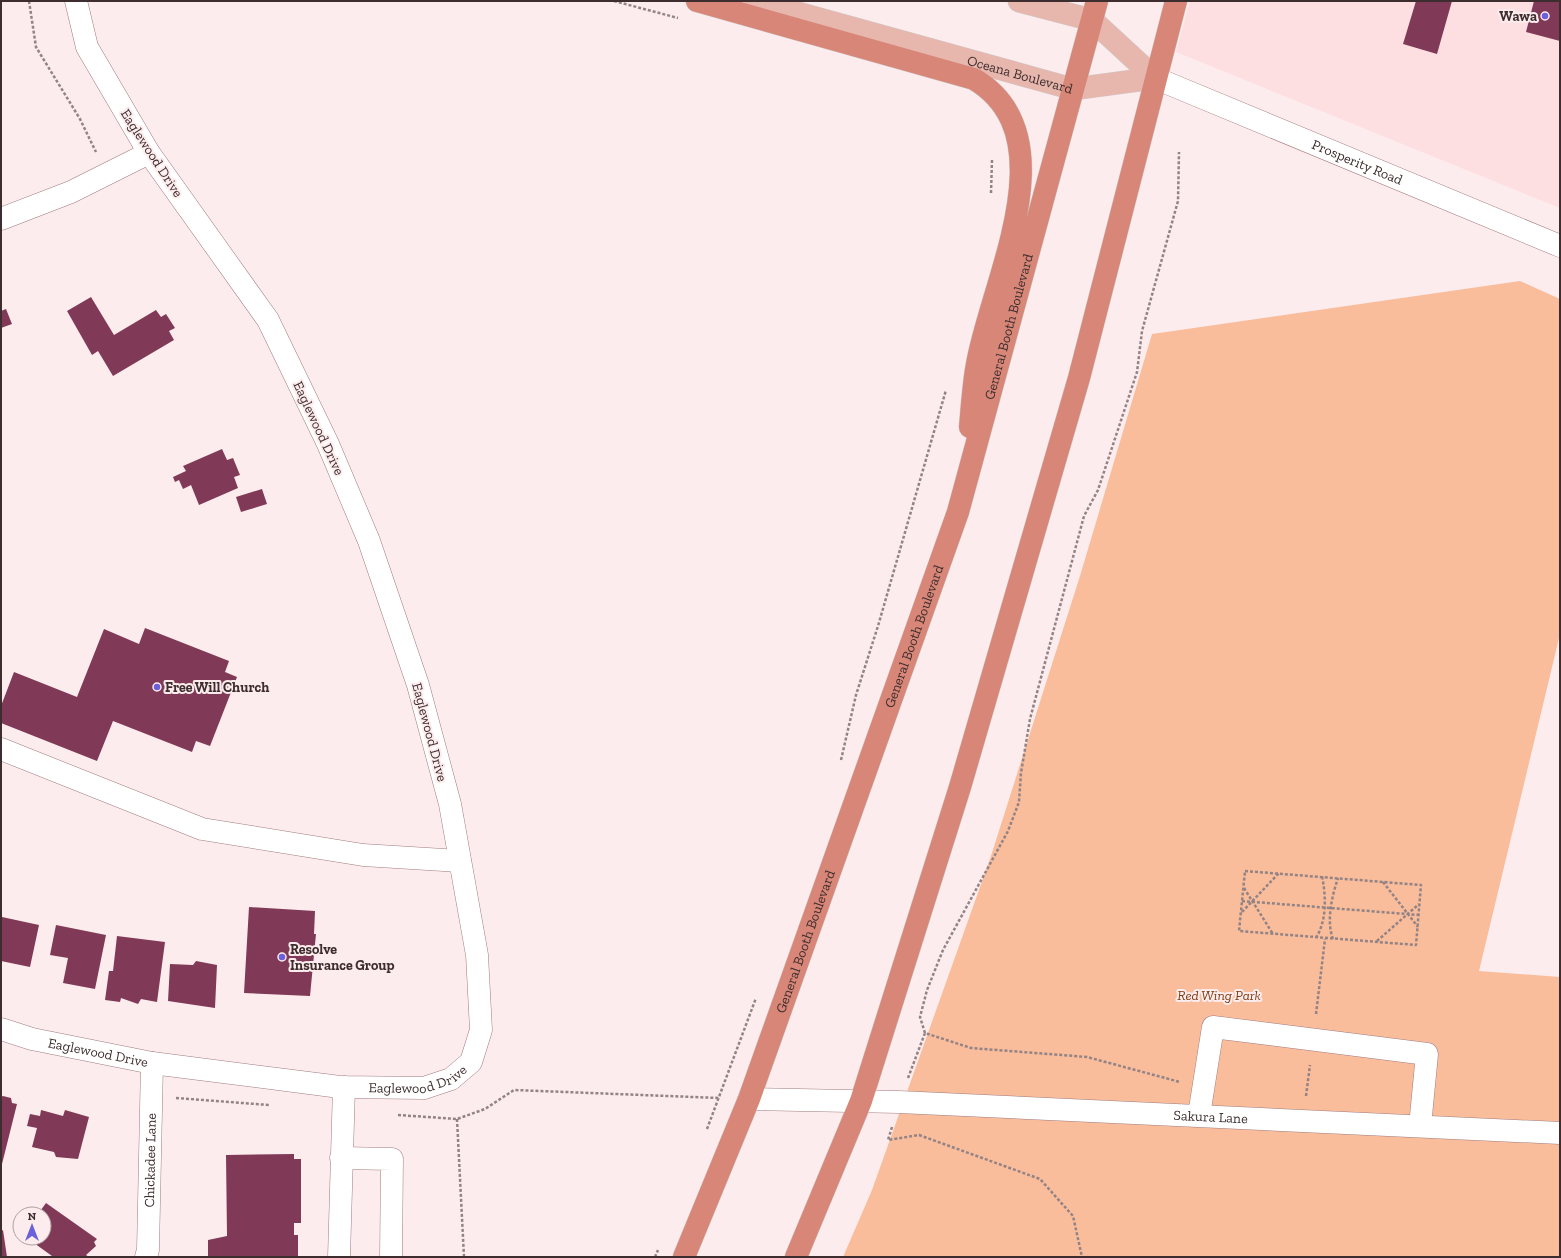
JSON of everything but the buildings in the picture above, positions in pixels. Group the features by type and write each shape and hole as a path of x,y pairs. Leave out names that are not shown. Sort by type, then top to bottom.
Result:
{"highway":[{"path":"698,1 974,79 989,88 1011,117 1017,131 1020,152 1020,193 1015,219 977,363 963,494"},
{"path":"796,1257 861,1101 960,787 1077,386 1176,1"},
{"name":"General Booth Boulevard","path":"684,1257 749,1099 958,512 1094,11"}],"main road":[{"name":"Oceana Boulevard","path":"755,1 1073,89 1155,78"},
{"path":"1019,1 1094,11 1155,78"}],"street":[{"name":"Eaglewood Drive","path":"1,1029 32,1038 152,1064 344,1087 424,1088 451,1079 471,1062 481,1030 477,955 450,804 418,685 369,541 328,444 268,320 149,153 87,47 76,1"},
{"name":"Prosperity Road","path":"1155,78 1560,246"},
{"path":"1,219 71,192 149,153"},
{"path":"1,748 202,829 363,855 460,861"},
{"path":"1199,1115 1213,1027 1427,1054 1420,1126"},
{"name":"Chickadee Lane","path":"146,1257 148,1250 152,1064"},
{"path":"339,1257 344,1087"},
{"name":"Sakura Lane","path":"749,1099 899,1102 1560,1133"},
{"path":"341,1158 392,1159 391,1257"}],"path":[{"path":"29,1 36,47 80,119 107,174"},
{"path":"614,1 683,20"},
{"path":"925,1033 920,1017 930,984 943,950 1008,832 1018,802 1030,719 1084,516 1098,490 1137,372 1142,331 1178,201 1179,152"},
{"path":"991,196 992,159"},
{"path":"839,768 856,695 878,626 948,382"},
{"path":"1245,871 1279,873 1421,885 1416,944 1316,938 1239,931 1245,871"},
{"path":"1241,913 1279,873"},
{"path":"1316,938 1320,931 1324,908 1322,876"},
{"path":"1333,939 1330,931 1331,908 1338,878"},
{"path":"1383,882 1418,927"},
{"path":"1244,888 1273,934"},
{"path":"1242,901 1419,916"},
{"path":"1377,942 1420,904"},
{"path":"705,1134 757,995"},
{"path":"464,1257 457,1119 485,1109 514,1090 719,1098"},
{"path":"899,1102 888,1140 919,1135 1040,1179 1073,1216 1082,1257"},
{"path":"655,1257 658,1250"}],"shaded area":[{"path":"1190,1 1560,1 1560,208 1176,52"}],"green space":[{"name":"Red Wing Park","path":"1520,281 1560,299 1560,634 1479,971 1560,977 1560,1257 843,1257 872,1190 990,859 1080,576 1152,334"}],"place":[{"name":"Wawa","path":"1545,16"},
{"name":"Free Will Church","path":"157,687"},
{"name":"Resolve Insurance Group","path":"282,957"}]}
